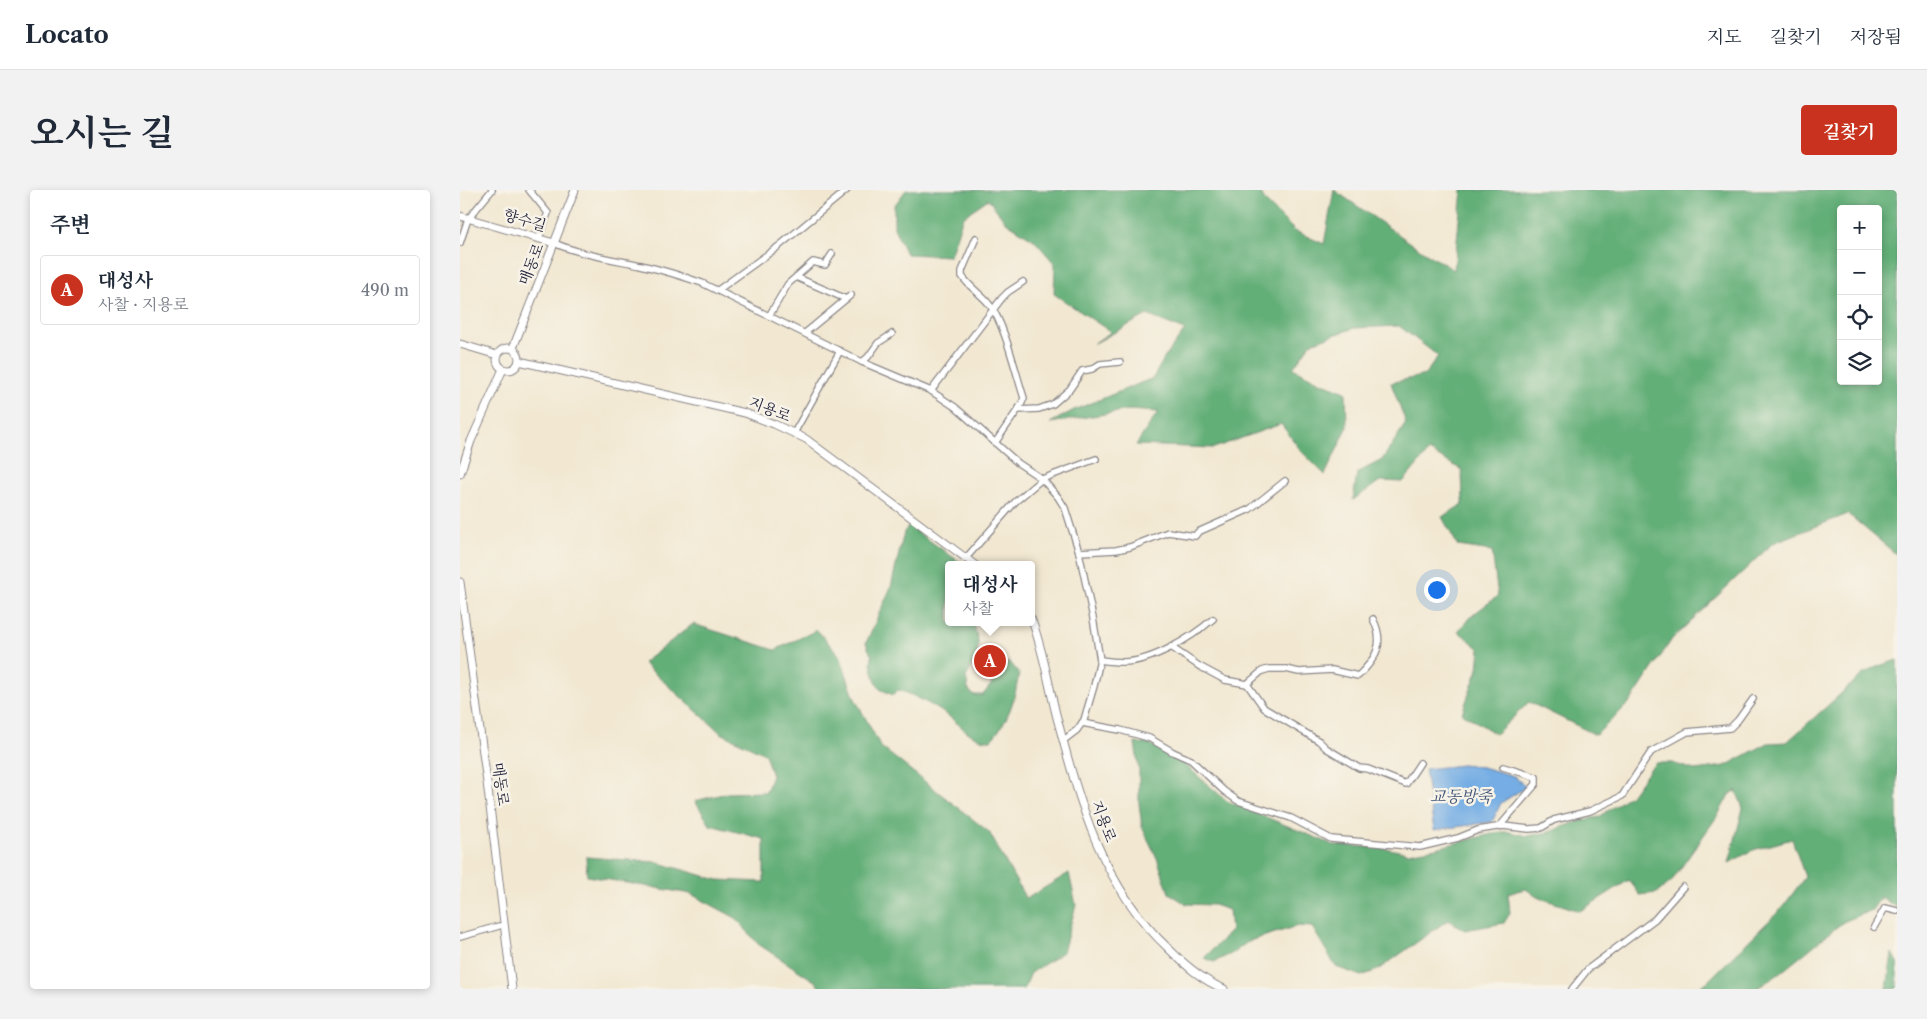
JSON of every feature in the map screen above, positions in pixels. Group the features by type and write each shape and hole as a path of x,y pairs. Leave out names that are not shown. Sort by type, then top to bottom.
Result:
{"street":[{"path":"460,243 468,219 492,190"},
{"path":"529,190 548,213 539,238"},
{"name":"매동로","path":"513,348 575,190"},
{"path":"718,290 779,246 848,190"},
{"name":"향수길","path":"460,216 554,243"},
{"path":"976,238 962,271 962,276 990,304 999,323 1024,398 995,443"},
{"path":"554,243 572,251 676,274 718,290 862,362 931,391 955,407 1018,463 1042,479 1065,508 1079,552 1100,660 1082,723 1077,730 1064,740"},
{"path":"769,316 788,284 814,262 824,265 832,254"},
{"path":"796,277 848,297 805,333"},
{"path":"931,391 1008,292 1023,282"},
{"path":"862,362 878,343 892,334"},
{"path":"460,344 497,355"},
{"path":"503,348 513,348 518,353 519,361 513,368 503,369 498,364 497,355 503,348"},
{"path":"794,433 840,351"},
{"name":"지용로","path":"519,361 745,413 794,433 806,439 970,561"},
{"path":"1018,410 1039,409 1053,404 1070,389 1082,371 1100,364 1120,362"},
{"path":"460,474 471,441 503,369"},
{"path":"966,558 1015,502 1042,479 1096,459"},
{"path":"1079,552 1116,550 1130,547 1168,532 1194,536 1205,528 1250,510 1285,480"},
{"name":"매동로","path":"460,582 487,780 512,989"},
{"path":"1100,660 1122,662 1138,660 1171,647 1196,633 1213,619"},
{"path":"1247,684 1262,671 1270,669 1286,669 1299,672 1332,670 1358,676 1373,657 1380,642 1378,630 1373,619"},
{"name":"지용로","path":"1034,626 1087,822 1120,891 1134,912 1156,938 1198,975 1224,989"},
{"path":"1171,647 1199,666 1225,680 1247,684 1264,708 1271,714 1291,723 1319,741 1326,748 1359,768 1368,769 1406,784 1420,763"},
{"path":"1082,723 1149,738 1191,760 1224,792 1238,801 1291,818 1331,839 1420,847 1458,838 1478,830 1500,827 1541,828 1554,820 1590,811 1622,796 1652,752 1687,732 1730,728 1753,699"},
{"path":"1500,827 1536,784 1536,777 1503,767"},
{"path":"1572,989 1582,974 1654,920 1683,887"},
{"path":"1874,927 1885,908 1897,911"},
{"path":"460,937 499,926"}],"green space":[{"path":"906,190 1259,190 1265,201 1295,231 1324,244 1334,190 1421,250 1454,270 1462,190 1897,190 1897,555 1848,514 1773,543 1672,639 1631,701 1596,735 1529,702 1496,734 1462,713 1478,669 1480,649 1458,631 1475,613 1498,596 1492,551 1458,546 1442,517 1463,504 1462,470 1429,451 1403,482 1380,481 1353,500 1357,473 1382,460 1406,423 1391,383 1425,375 1438,356 1399,326 1354,328 1311,343 1293,368 1320,382 1346,392 1347,428 1325,475 1302,452 1281,424 1214,448 1136,445 1158,412 1129,410 1050,423 1074,410 1153,378 1165,357 1185,330 1147,315 1093,344 1111,332 1054,294 1055,264 1034,240 1006,222 988,199 963,217 950,256 906,254 894,228 894,206"},
{"path":"909,526 958,561 945,561 945,626 975,626 978,647 975,661 966,677 968,689 973,695 983,695 1009,661 1019,673 1007,717 991,740 984,740 972,735 947,715 917,697 898,690 893,695 880,689 875,680 871,663 872,657 866,643 891,587 904,532"},
{"path":"693,624 775,650 817,630 840,656 854,697 881,747 989,832 1026,899 1069,873 1076,905 1063,952 1031,973 1024,989 820,989 816,982 758,944 736,918 691,894 587,876 586,857 656,862 718,880 764,882 764,839 710,825 695,801 727,793 766,792 772,776 765,754 721,733 643,663"},
{"path":"1897,660 1897,908 1881,897 1872,910 1843,922 1779,974 1756,989 1696,989 1707,982 1782,908 1805,877 1792,839 1753,850 1729,863 1743,808 1736,790 1729,795 1718,815 1671,882 1657,893 1640,895 1629,880 1580,911 1537,897 1526,889 1508,893 1510,913 1504,923 1465,930 1448,920 1378,970 1361,976 1336,967 1312,927 1298,926 1249,941 1233,953 1214,962 1204,958 1231,931 1229,910 1214,905 1186,904 1169,893 1157,858 1142,827 1139,803 1139,771 1135,743 1150,744 1184,764 1227,801 1334,845 1385,848 1408,853 1500,832 1528,836 1549,832 1582,820 1599,817 1632,794 1656,763 1672,763 1695,770 1725,766 1768,743 1787,742 1863,674"},
{"path":"1892,953 1897,963 1897,989 1887,989"}],"water":[{"name":"교동방죽","path":"1462,765 1482,767 1514,776 1526,787 1501,803 1492,822 1434,830 1425,769"}],"place":[{"name":"대성사","path":"990,661"}]}
